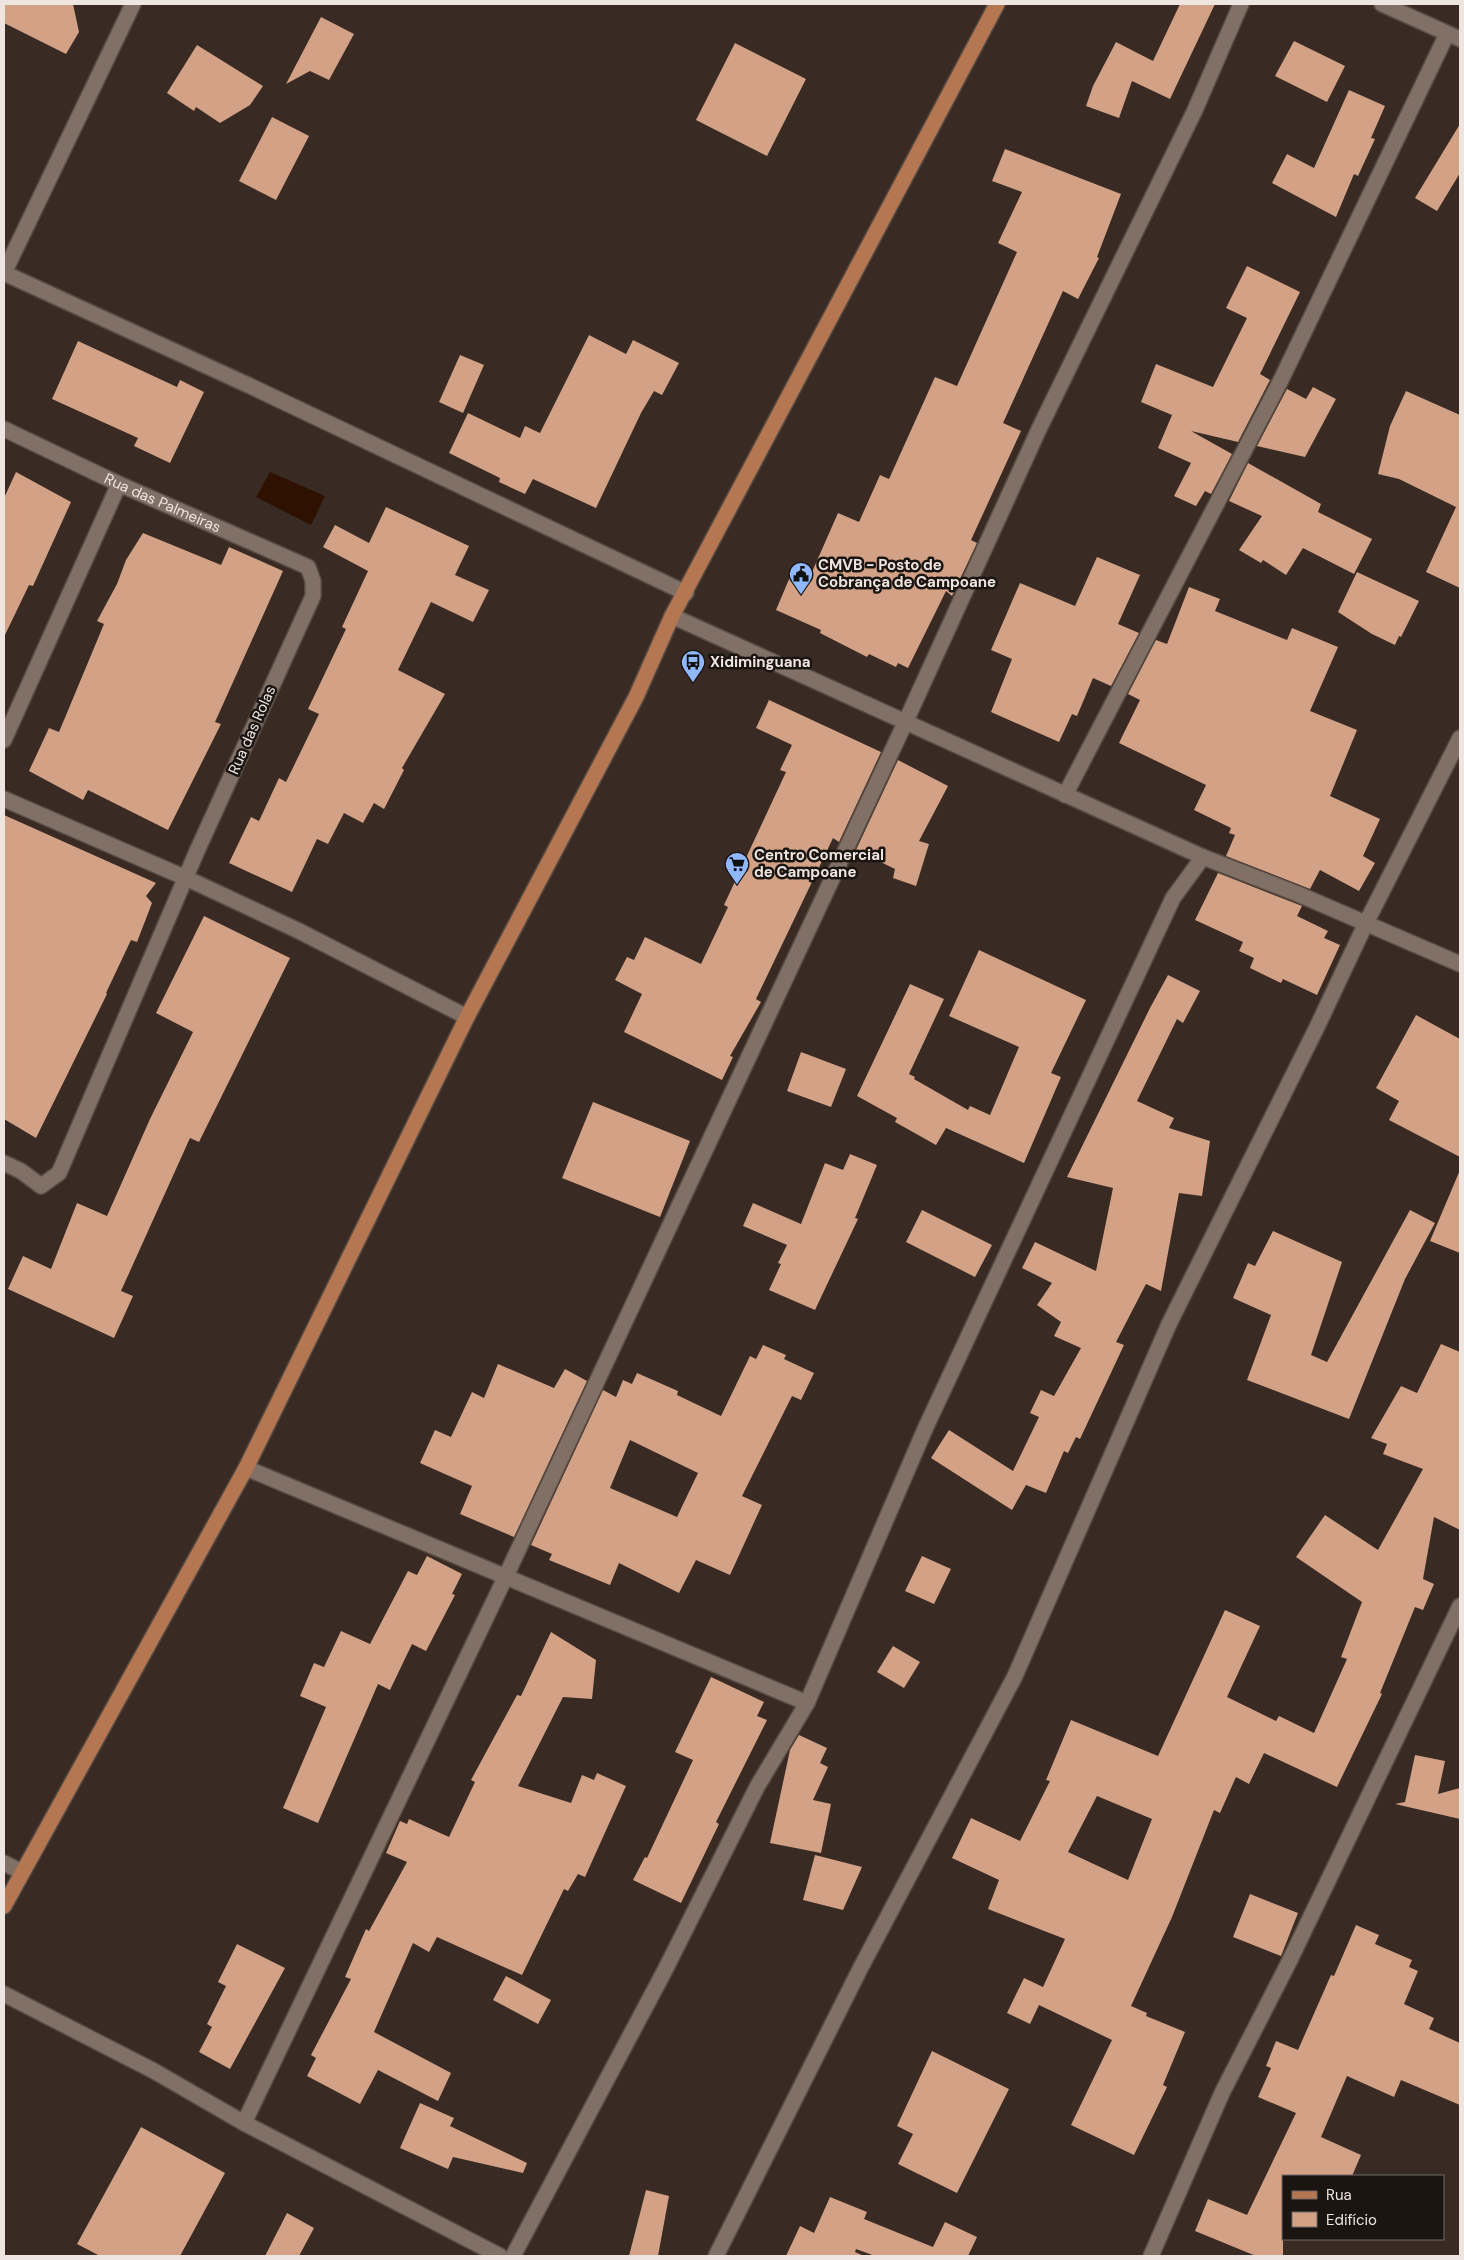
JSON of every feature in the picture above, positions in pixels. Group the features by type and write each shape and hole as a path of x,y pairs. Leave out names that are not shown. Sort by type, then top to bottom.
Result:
{"main road":[{"path":"4,1906 246,1468 467,1017 636,697 672,616 686,593 997,4"}],"street":[{"path":"133,4 4,272 248,385 686,593"},
{"path":"244,2123 505,1578 905,723 1039,428 1195,110 1241,4"},
{"path":"1065,794 1282,380 1454,36 1382,4"},
{"name":"Rua das Palmeiras","path":"4,429 119,484 308,567 313,581"},
{"path":"4,740 119,484"},
{"name":"Rua das Rolas","path":"4,1163 21,1171 41,1186 59,1174 186,878 313,596 313,581"},
{"path":"672,616 1203,857 1366,923 1460,964"},
{"path":"716,2256 860,1969 1015,1676 1169,1324 1317,1027 1366,923 1460,738"},
{"path":"4,799 186,878 299,931 467,1017"},
{"path":"513,2256 664,1972 757,1787 807,1703 925,1429 1172,898 1203,857"},
{"path":"246,1468 807,1703"},
{"path":"1151,2256 1222,2093 1289,1962 1460,1606"},
{"path":"4,1862 22,1872"},
{"path":"4,1994 154,2071 244,2123 500,2256"}],"shaded area":[{"path":"270,472 325,496 311,525 256,497"}],"building":[{"path":"4,4 73,4 79,32 66,54 4,23"},
{"path":"1180,4 1215,4 1170,99 1132,81 1119,118 1086,106 1093,86 1116,42 1153,61"},
{"path":"321,17 354,34 329,80 310,71 286,84"},
{"path":"1294,41 1345,66 1327,102 1275,76"},
{"path":"735,43 806,79 767,156 696,120"},
{"path":"197,45 263,86 250,105 220,123 196,107 194,111 167,93"},
{"path":"1349,90 1385,106 1371,138 1375,139 1358,176 1354,174 1336,217 1272,183 1287,154 1314,168"},
{"path":"272,117 309,136 276,200 239,181"},
{"path":"1460,124 1460,173 1437,211 1415,198"},
{"path":"1005,149 1121,194 1097,257 1099,258 1078,299 1063,291 1003,423 1021,431 971,540 977,543 952,596 946,591 908,668 898,663 896,667 869,654 867,657 820,633 821,630 776,610 795,565 812,572 838,513 859,522 880,475 889,479 935,377 957,386 1017,252 998,243 1022,192 992,181"},
{"path":"1247,266 1300,292 1260,374 1270,380 1238,442 1191,431 1232,454 1211,494 1205,491 1196,506 1174,496 1191,463 1158,448 1172,415 1141,402 1156,364 1213,387 1247,318 1226,308"},
{"path":"589,335 626,354 633,340 679,363 662,395 654,391 641,413 596,508 533,479 525,494 499,482 500,478 449,453 468,413 520,438 525,426 540,433"},
{"path":"78,341 177,387 180,380 204,392 170,463 134,446 138,438 52,399"},
{"path":"460,355 484,365 463,413 439,402"},
{"path":"1313,387 1336,399 1305,457 1257,446 1287,389 1306,399"},
{"path":"1406,391 1460,415 1460,588 1426,572 1456,507 1399,479 1378,474 1390,426"},
{"path":"1248,463 1321,504 1318,512 1372,539 1354,574 1303,548 1286,575 1263,560 1261,563 1239,550 1262,516 1229,501"},
{"path":"16,472 71,502 33,586 29,585 4,637 4,498"},
{"path":"386,507 469,546 455,575 489,590 473,622 431,602 398,670 445,694 402,768 404,770 384,809 374,803 363,823 344,813 328,844 317,839 292,892 229,863 251,817 259,821 279,778 286,782 319,714 308,709 346,629 342,627 368,571 323,547 335,525 369,543"},
{"path":"143,533 221,565 229,547 283,571 215,722 221,724 168,830 88,790 83,800 29,771 49,728 59,732 104,624 97,621 117,584 126,560"},
{"path":"1097,557 1140,575 1118,624 1139,633 1111,686 1093,678 1077,716 1072,714 1059,742 991,712 1012,659 991,650 1020,583 1075,606"},
{"path":"1357,572 1419,601 1395,645 1372,634 1338,612"},
{"path":"1189,587 1220,599 1215,611 1287,640 1292,628 1338,647 1310,711 1357,730 1330,796 1380,819 1363,856 1375,863 1359,891 1320,870 1310,889 1226,856 1235,835 1229,833 1231,828 1194,810 1206,785 1119,743 1140,700 1128,694 1156,640 1167,644"},
{"path":"769,700 881,752 839,842 833,838 756,999 761,1002 730,1056 733,1057 722,1080 624,1032 642,994 615,980 627,957 634,960 645,937 701,964 728,907 724,905 786,772 780,770 792,745 756,728"},
{"path":"898,760 948,786 919,841 929,844 916,886 893,878 895,869 856,850"},
{"path":"4,815 156,883 146,896 152,903 137,942 131,940 107,994 36,1138 4,1119"},
{"path":"1218,873 1302,906 1297,916 1328,931 1324,938 1340,945 1317,995 1283,979 1281,983 1250,968 1254,958 1239,951 1243,942 1195,920"},
{"path":"204,916 290,958 199,1142 190,1138 121,1291 133,1296 114,1338 8,1289 23,1256 51,1269 77,1203 107,1216 150,1119 193,1032 156,1013"},
{"path":"979,950 1086,1000 1051,1073 1061,1077 1024,1163 946,1128 936,1145 895,1122 897,1118 857,1096 910,984 944,999 909,1074 915,1077 914,1079 968,1110 970,1106 990,1115 1019,1047 949,1016"},
{"path":"1168,975 1200,991 1183,1023 1177,1019 1137,1101 1174,1118 1169,1128 1210,1141 1202,1196 1179,1193 1161,1291 1146,1284 1116,1342 1124,1345 1080,1439 1076,1437 1068,1453 1064,1451 1046,1493 1026,1485 1012,1510 931,1458 949,1430 1013,1471 1039,1417 1030,1413 1041,1390 1054,1396 1081,1348 1054,1336 1061,1322 1037,1305 1052,1283 1022,1268 1035,1242 1096,1271 1113,1188 1067,1177"},
{"path":"1416,1015 1460,1039 1460,1157 1389,1120 1399,1101 1376,1088"},
{"path":"801,1052 846,1069 831,1107 787,1091"},
{"path":"593,1102 690,1141 660,1217 562,1178"},
{"path":"850,1154 877,1165 855,1218 858,1219 815,1310 769,1290 781,1264 778,1263 787,1245 743,1226 753,1203 801,1224 825,1163 843,1170"},
{"path":"1460,1170 1460,1253 1430,1241"},
{"path":"922,1210 992,1245 975,1277 906,1242"},
{"path":"1410,1210 1435,1223 1405,1279 1349,1419 1247,1380 1271,1315 1233,1298 1248,1263 1255,1266 1273,1231 1342,1262 1311,1355 1327,1362"},
{"path":"1441,1344 1460,1352 1460,1530 1434,1517 1423,1579 1434,1584 1423,1610 1415,1607 1380,1693 1382,1694 1337,1787 1264,1753 1249,1784 1236,1777 1220,1813 1214,1810 1172,1917 1131,2006 1147,2013 1146,2016 1185,2032 1163,2085 1167,2087 1134,2155 1071,2125 1112,2040 1039,2005 1030,2024 1007,2013 1024,1978 1043,1987 1065,1939 988,1909 999,1880 952,1858 971,1818 1020,1841 1050,1781 1046,1780 1071,1720 1158,1756 1225,1610 1260,1626 1227,1697 1276,1721 1279,1716 1314,1733 1347,1659 1341,1657 1362,1602 1296,1557 1325,1515 1378,1550 1423,1469 1383,1454 1387,1444 1371,1438 1401,1386 1417,1393","holes":["1097,1796 1152,1819 1128,1880 1068,1852"]},
{"path":"763,1345 786,1355 784,1359 814,1373 801,1400 792,1396 742,1496 762,1505 730,1575 696,1560 679,1593 619,1563 610,1585 549,1560 552,1554 531,1545 603,1390 616,1397 623,1380 632,1384 637,1373 678,1391 677,1395 721,1416 750,1356 756,1359","holes":["630,1440 698,1473 677,1517 610,1488"]},
{"path":"498,1364 554,1388 565,1369 587,1381 514,1537 460,1514 472,1486 420,1463 435,1430 451,1437 472,1392 484,1398"},
{"path":"427,1556 462,1574 452,1594 455,1595 426,1651 412,1644 390,1690 378,1684 318,1823 283,1808 326,1707 300,1696 314,1663 324,1667 341,1631 370,1644 408,1571 417,1575"},
{"path":"922,1556 951,1569 934,1604 905,1591"},
{"path":"551,1632 596,1660 592,1699 563,1697 518,1786 571,1803 582,1775 594,1780 597,1773 626,1786 585,1877 578,1874 568,1891 564,1889 522,1975 437,1937 429,1952 413,1943 374,2032 451,2073 438,2101 378,2070 360,2104 307,2076 316,2058 311,2055 351,1979 345,1977 366,1929 369,1931 407,1862 386,1853 400,1821 407,1824 409,1819 449,1837 475,1782 471,1780 517,1695 521,1696"},
{"path":"893,1646 920,1662 904,1688 877,1672"},
{"path":"711,1677 764,1702 757,1716 767,1720 716,1822 719,1824 681,1903 633,1880 645,1857 647,1858 693,1760 675,1752"},
{"path":"799,1735 827,1748 820,1763 828,1767 813,1800 831,1804 821,1853 770,1843 790,1750"},
{"path":"1415,1755 1445,1761 1438,1794 1460,1788 1460,1819 1395,1804 1405,1802"},
{"path":"815,1855 862,1867 843,1910 803,1900"},
{"path":"1250,1894 1298,1913 1281,1956 1233,1937"},
{"path":"1356,1925 1379,1935 1375,1944 1412,1960 1409,1967 1418,1971 1404,2004 1434,2018 1429,2029 1460,2043 1460,2105 1401,2080 1394,2097 1347,2076 1321,2137 1361,2155 1352,2175 1282,2175 1283,2256 1256,2256 1195,2231 1208,2199 1247,2215 1296,2113 1258,2097 1271,2068 1266,2066 1276,2041 1298,2050 1331,1975 1334,1976"},
{"path":"237,1944 285,1968 230,2069 199,2052 212,2027 207,2024 226,1986 218,1982"},
{"path":"506,1976 551,2000 538,2024 493,2000"},
{"path":"932,2051 1009,2089 957,2193 898,2164 913,2134 897,2126"},
{"path":"420,2103 454,2118 450,2126 527,2163 523,2173 453,2157 448,2169 400,2148"},
{"path":"141,2127 225,2173 180,2256 100,2256 77,2244"},
{"path":"646,2190 669,2196 658,2256 629,2256"},
{"path":"830,2197 867,2212 864,2219 933,2247 945,2222 977,2237 968,2256 875,2256 856,2249 855,2252 864,2256 786,2256 800,2226 814,2233"},
{"path":"287,2213 314,2228 299,2256 265,2256"}],"place":[{"name":"CMVB - Posto de Cobrança de Campoane","path":"801,595"},
{"name":"Xidiminguana","path":"693,683"},
{"name":"Centro Comercial de Campoane","path":"737,885"}]}
